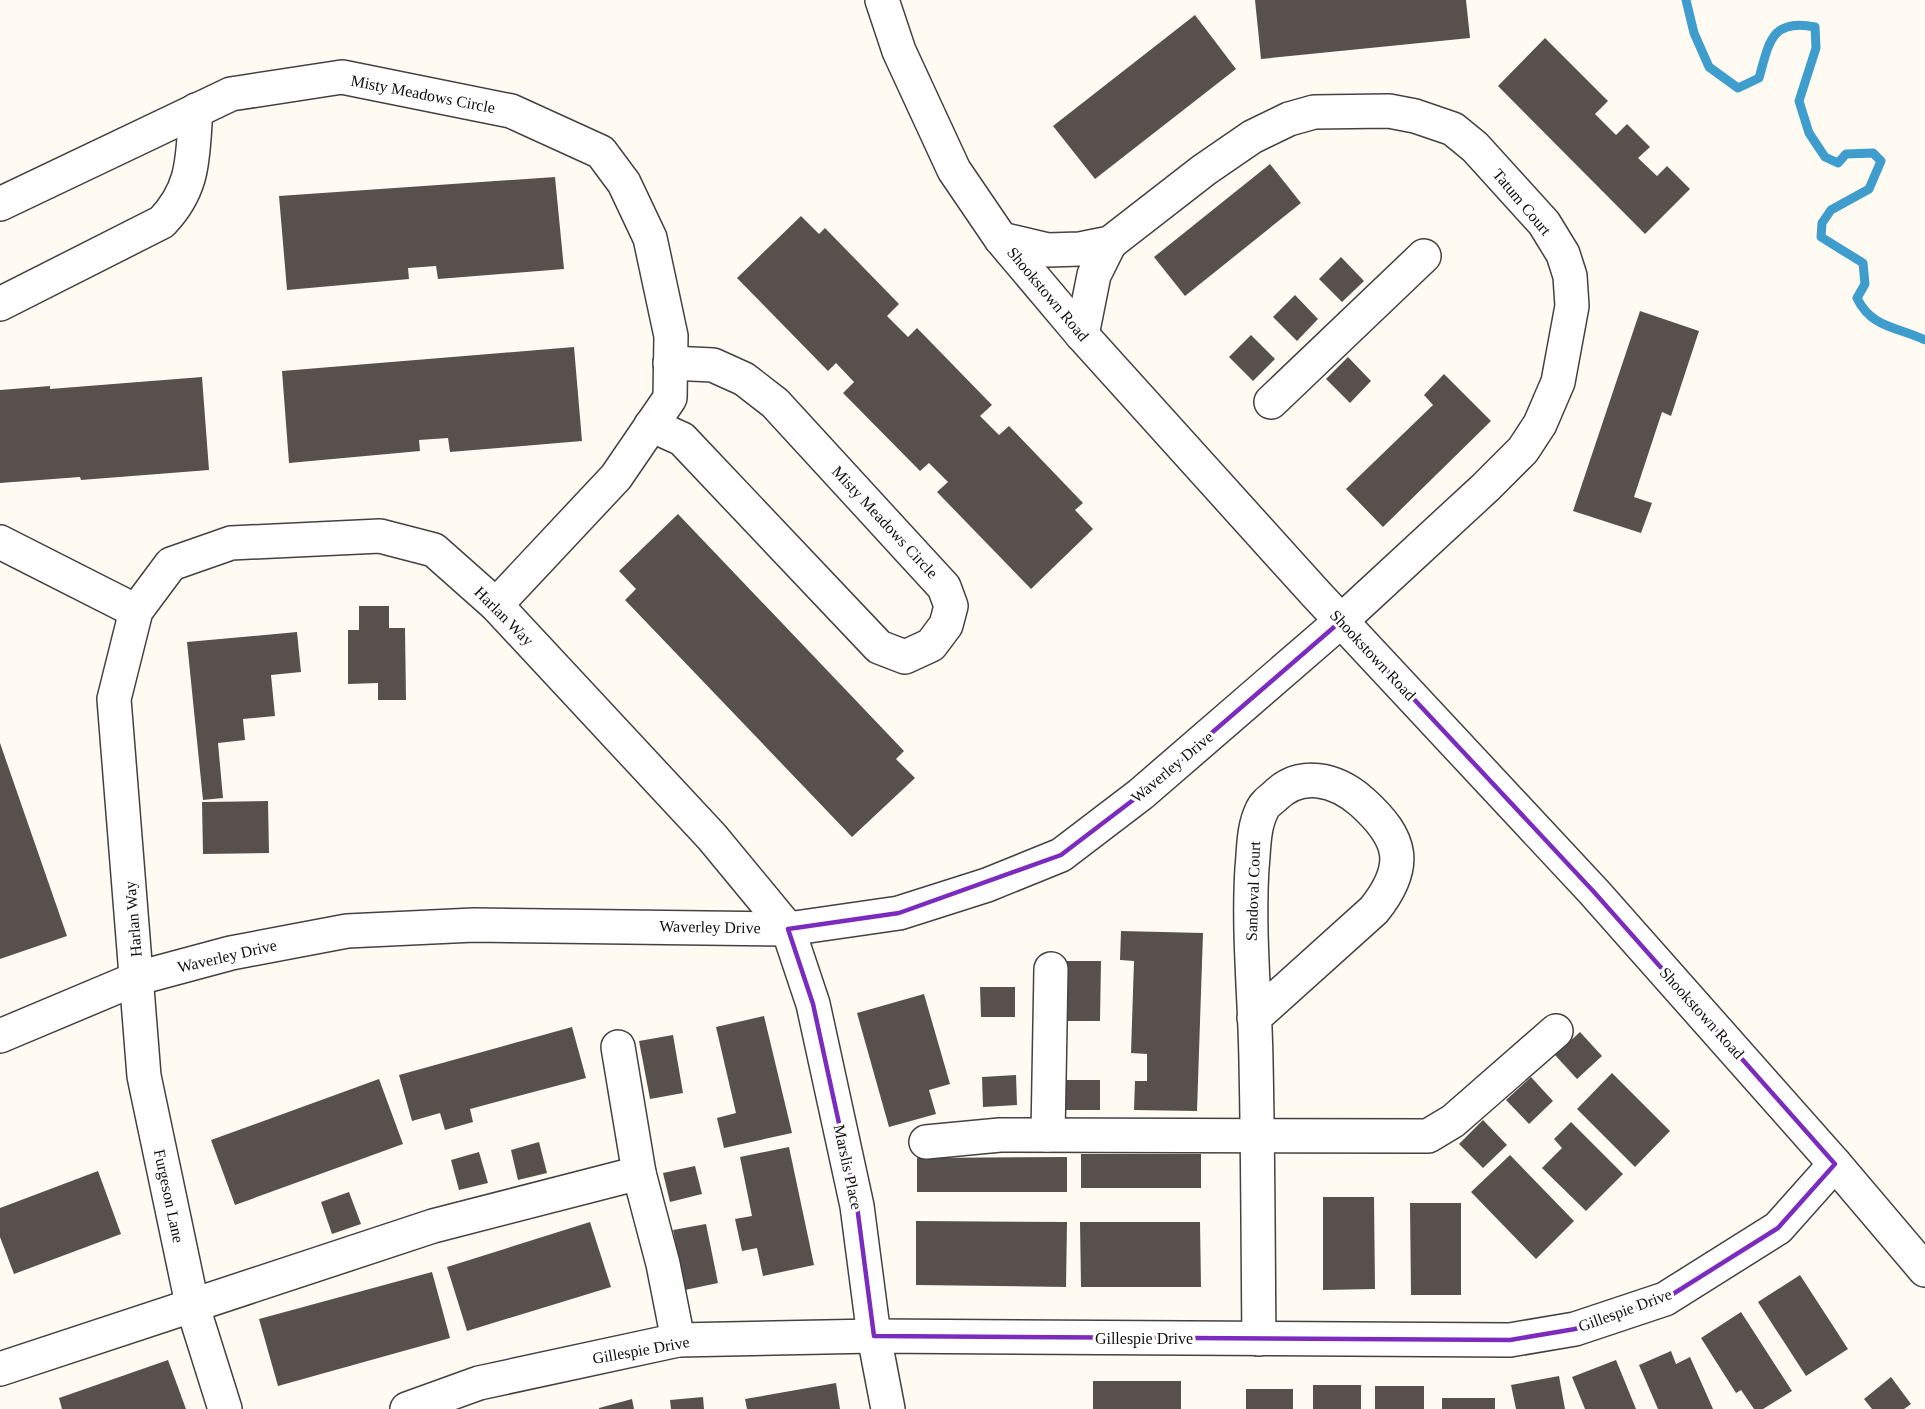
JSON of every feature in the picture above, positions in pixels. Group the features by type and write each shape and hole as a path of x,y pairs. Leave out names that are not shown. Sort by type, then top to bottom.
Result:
{"street":[{"name":"Shookstown Road","path":"882,0 899,51 954,170 1001,239 1082,336 1341,621 1594,892 1835,1164 1925,1270"},
{"name":"Misty Meadows Circle","path":"0,204 231,93 342,77 512,111 601,152 624,183 650,238 670,336 670,398 616,477 496,605"},
{"path":"0,304 162,222 178,205 189,178 196,110"},
{"name":"Tatum Court","path":"1082,336 1094,275 1110,243 1204,170 1252,137 1289,119 1314,112 1389,111 1415,116 1454,129 1475,147 1544,223 1563,254 1570,276 1572,306 1558,382 1540,424 1523,450 1341,621"},
{"name":"Tatum Court","path":"1001,239 1048,250 1080,249 1110,243"},
{"path":"1271,402 1424,256"},
{"name":"Misty Meadows Circle","path":"651,425 682,439 879,647 905,657 932,645 946,625 951,606 944,587 783,412 744,379 713,365 670,363"},
{"name":"Harlan Way","path":"138,978 114,699 136,611 171,564 231,543 380,536 434,550 496,605 712,837 788,929"},
{"path":"0,542 136,611"},
{"name":"Waverley Drive","path":"0,1035 138,978 231,952 347,931 474,925 788,929 899,913 987,885 1061,855 1141,794 1341,621"},
{"name":"Sandoval Court","path":"1254,1018 1374,910 1389,891 1398,873 1392,838 1375,814 1354,795 1314,778 1296,782 1281,790 1262,808 1255,830 1250,908 1257,1136 1259,1339"},
{"name":"Marslis Place","path":"788,929 813,1005 857,1206 874,1336 888,1409"},
{"path":"1048,1135 1051,969"},
{"name":"Furgeson Lane","path":"138,978 144,1076 192,1304 225,1409"},
{"path":"926,1142 1000,1135 1428,1136 1453,1121 1556,1031"},
{"path":"618,1047 639,1173 663,1264 678,1340"},
{"name":"Gillespie Drive","path":"407,1409 479,1383 678,1340 874,1336 1510,1341 1575,1329 1665,1299 1778,1228 1835,1164"},
{"path":"0,1369 432,1226 639,1173"}],"highlighted area":[{"path":"1341,621 1594,892 1835,1164 1778,1228 1665,1299 1575,1329 1510,1340 874,1336 857,1206 813,1004 788,929 899,913 1061,855 1141,794"}],"building":[{"path":"1255,0 1466,0 1470,38 1261,59"},
{"path":"1195,15 1236,69 1095,179 1053,126"},
{"path":"1545,38 1608,101 1595,114 1616,135 1627,124 1650,147 1638,158 1657,176 1667,166 1690,189 1645,234 1498,86"},
{"path":"1270,164 1301,203 1185,296 1154,257"},
{"path":"555,177 564,269 438,279 436,266 408,268 409,279 287,290 279,196"},
{"path":"801,216 819,234 825,228 899,304 887,316 908,337 917,328 992,405 980,416 999,435 1009,426 1083,503 1075,510 1093,529 1031,589 937,492 948,482 929,463 920,471 843,393 854,382 836,363 828,371 737,278"},
{"path":"1341,257 1364,281 1342,302 1319,279"},
{"path":"1295,295 1318,319 1297,341 1273,317"},
{"path":"1640,311 1699,331 1671,416 1662,412 1634,497 1652,503 1641,533 1573,511"},
{"path":"1251,335 1275,359 1253,381 1229,357"},
{"path":"574,347 582,441 450,452 448,438 419,440 420,451 289,463 282,371"},
{"path":"1348,357 1371,381 1350,403 1326,379"},
{"path":"1444,374 1491,421 1383,527 1346,489 1433,405 1424,395"},
{"path":"202,377 209,470 81,480 80,477 0,483 0,390 50,386 50,389"},
{"path":"678,514 904,751 896,759 915,778 852,837 625,600 636,589 619,571"},
{"path":"359,606 389,606 389,628 405,628 406,700 378,700 378,683 348,684 348,630 359,630"},
{"path":"297,632 301,672 271,675 275,716 243,719 245,740 218,743 223,798 203,800 187,642"},
{"path":"0,743 67,936 0,959"},
{"path":"268,801 269,853 203,854 202,802"},
{"path":"1121,931 1203,933 1197,1111 1134,1110 1135,1081 1147,1081 1147,1054 1131,1053 1134,961 1120,960"},
{"path":"1066,961 1101,961 1100,1021 1066,1021"},
{"path":"980,987 1015,987 1015,1017 981,1017"},
{"path":"924,994 950,1084 929,1090 936,1114 889,1127 857,1013"},
{"path":"764,1016 792,1133 724,1148 717,1118 736,1113 716,1027"},
{"path":"572,1027 586,1078 470,1109 473,1122 445,1130 440,1113 412,1121 399,1075"},
{"path":"1580,1032 1602,1056 1577,1079 1555,1055"},
{"path":"673,1035 683,1093 650,1099 639,1041"},
{"path":"1612,1073 1670,1131 1635,1167 1577,1109"},
{"path":"1016,1075 1017,1105 983,1107 982,1077"},
{"path":"1531,1077 1553,1101 1529,1124 1506,1100"},
{"path":"379,1079 403,1144 235,1205 211,1140"},
{"path":"1066,1080 1100,1080 1100,1110 1066,1110"},
{"path":"1483,1120 1507,1145 1483,1168 1459,1144"},
{"path":"1571,1122 1623,1174 1586,1211 1542,1168 1562,1148 1554,1139"},
{"path":"539,1142 547,1173 518,1180 511,1150"},
{"path":"789,1147 814,1265 763,1276 757,1248 742,1251 735,1219 752,1216 740,1157"},
{"path":"479,1152 488,1183 459,1190 451,1160"},
{"path":"1081,1154 1201,1154 1201,1188 1081,1188"},
{"path":"1510,1155 1574,1221 1536,1259 1471,1192"},
{"path":"1067,1157 1067,1192 917,1192 917,1158"},
{"path":"695,1166 702,1194 670,1202 663,1173"},
{"path":"98,1171 121,1234 14,1274 0,1237 0,1208"},
{"path":"349,1192 361,1224 332,1234 321,1202"},
{"path":"1323,1197 1374,1197 1375,1289 1323,1290"},
{"path":"1410,1203 1461,1203 1461,1295 1411,1295"},
{"path":"916,1221 1067,1222 1066,1287 916,1285"},
{"path":"590,1222 611,1287 467,1331 447,1267"},
{"path":"1080,1222 1200,1222 1201,1287 1081,1287"},
{"path":"706,1224 718,1283 685,1290 673,1230"},
{"path":"432,1272 450,1338 278,1386 259,1319"},
{"path":"1800,1275 1848,1349 1806,1376 1758,1302"},
{"path":"1741,1312 1792,1391 1763,1409 1754,1409 1741,1390 1736,1393 1701,1338"},
{"path":"1671,1351 1676,1364 1690,1357 1713,1409 1658,1409 1639,1365"},
{"path":"168,1360 186,1409 62,1409 59,1398"},
{"path":"1616,1360 1636,1409 1585,1409 1572,1377"},
{"path":"1559,1376 1565,1409 1516,1409 1511,1385"},
{"path":"1891,1377 1911,1404 1904,1409 1872,1409 1864,1399"},
{"path":"1093,1381 1181,1381 1181,1409 1093,1409"},
{"path":"836,1383 840,1409 747,1409 745,1399"},
{"path":"1313,1385 1361,1385 1361,1409 1313,1409"},
{"path":"1375,1386 1424,1386 1424,1409 1375,1409"},
{"path":"1246,1389 1293,1389 1293,1409 1246,1409"},
{"path":"703,1397 704,1409 671,1409 670,1400"},
{"path":"1442,1398 1495,1398 1495,1409 1442,1409"},
{"path":"632,1399 634,1409 599,1409 599,1408"}],"waterway":[{"path":"1686,0 1694,33 1709,67 1738,88 1759,78 1770,44 1781,30 1789,26 1800,25 1815,27 1816,48 1799,101 1809,133 1825,157 1838,163 1846,154 1873,153 1881,161 1869,189 1831,210 1822,223 1821,237 1863,263 1865,284 1857,298 1870,315 1886,325 1925,340"}]}
